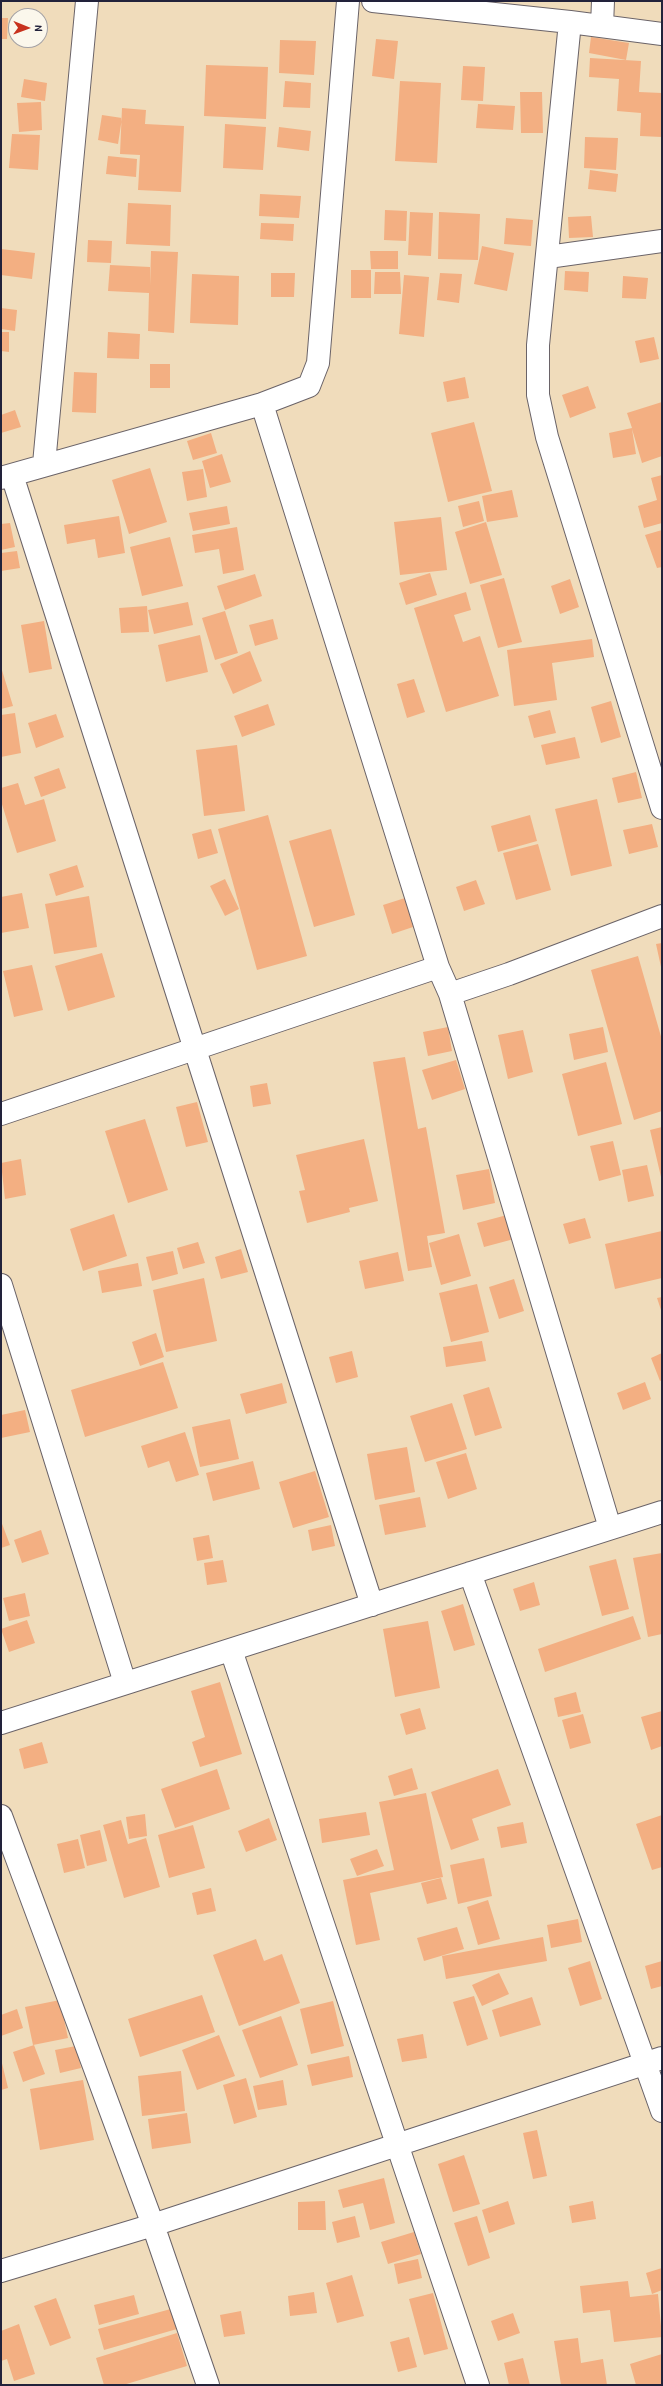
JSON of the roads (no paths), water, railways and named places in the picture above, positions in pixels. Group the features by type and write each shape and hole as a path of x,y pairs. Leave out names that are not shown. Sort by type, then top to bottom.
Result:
{"street":[{"path":"44,464 87,1"},
{"path":"348,1 318,363 309,386 262,404 44,464 7,476 194,1049 372,1604"},
{"path":"373,1 570,22 662,34"},
{"path":"602,26 604,1"},
{"path":"570,22 548,257 538,345 538,395 547,437 662,808"},
{"path":"548,257 662,241"},
{"path":"262,404 438,967 450,994 610,1528"},
{"path":"450,994 508,974 662,916"},
{"path":"1,1114 438,967"},
{"path":"1,1285 125,1683"},
{"path":"1,1723 662,1512"},
{"path":"470,1573 654,2060 662,2111"},
{"path":"231,1650 478,2385"},
{"path":"1,1816 153,2224 208,2385"},
{"path":"1,2271 153,2224 654,2060"}]}
